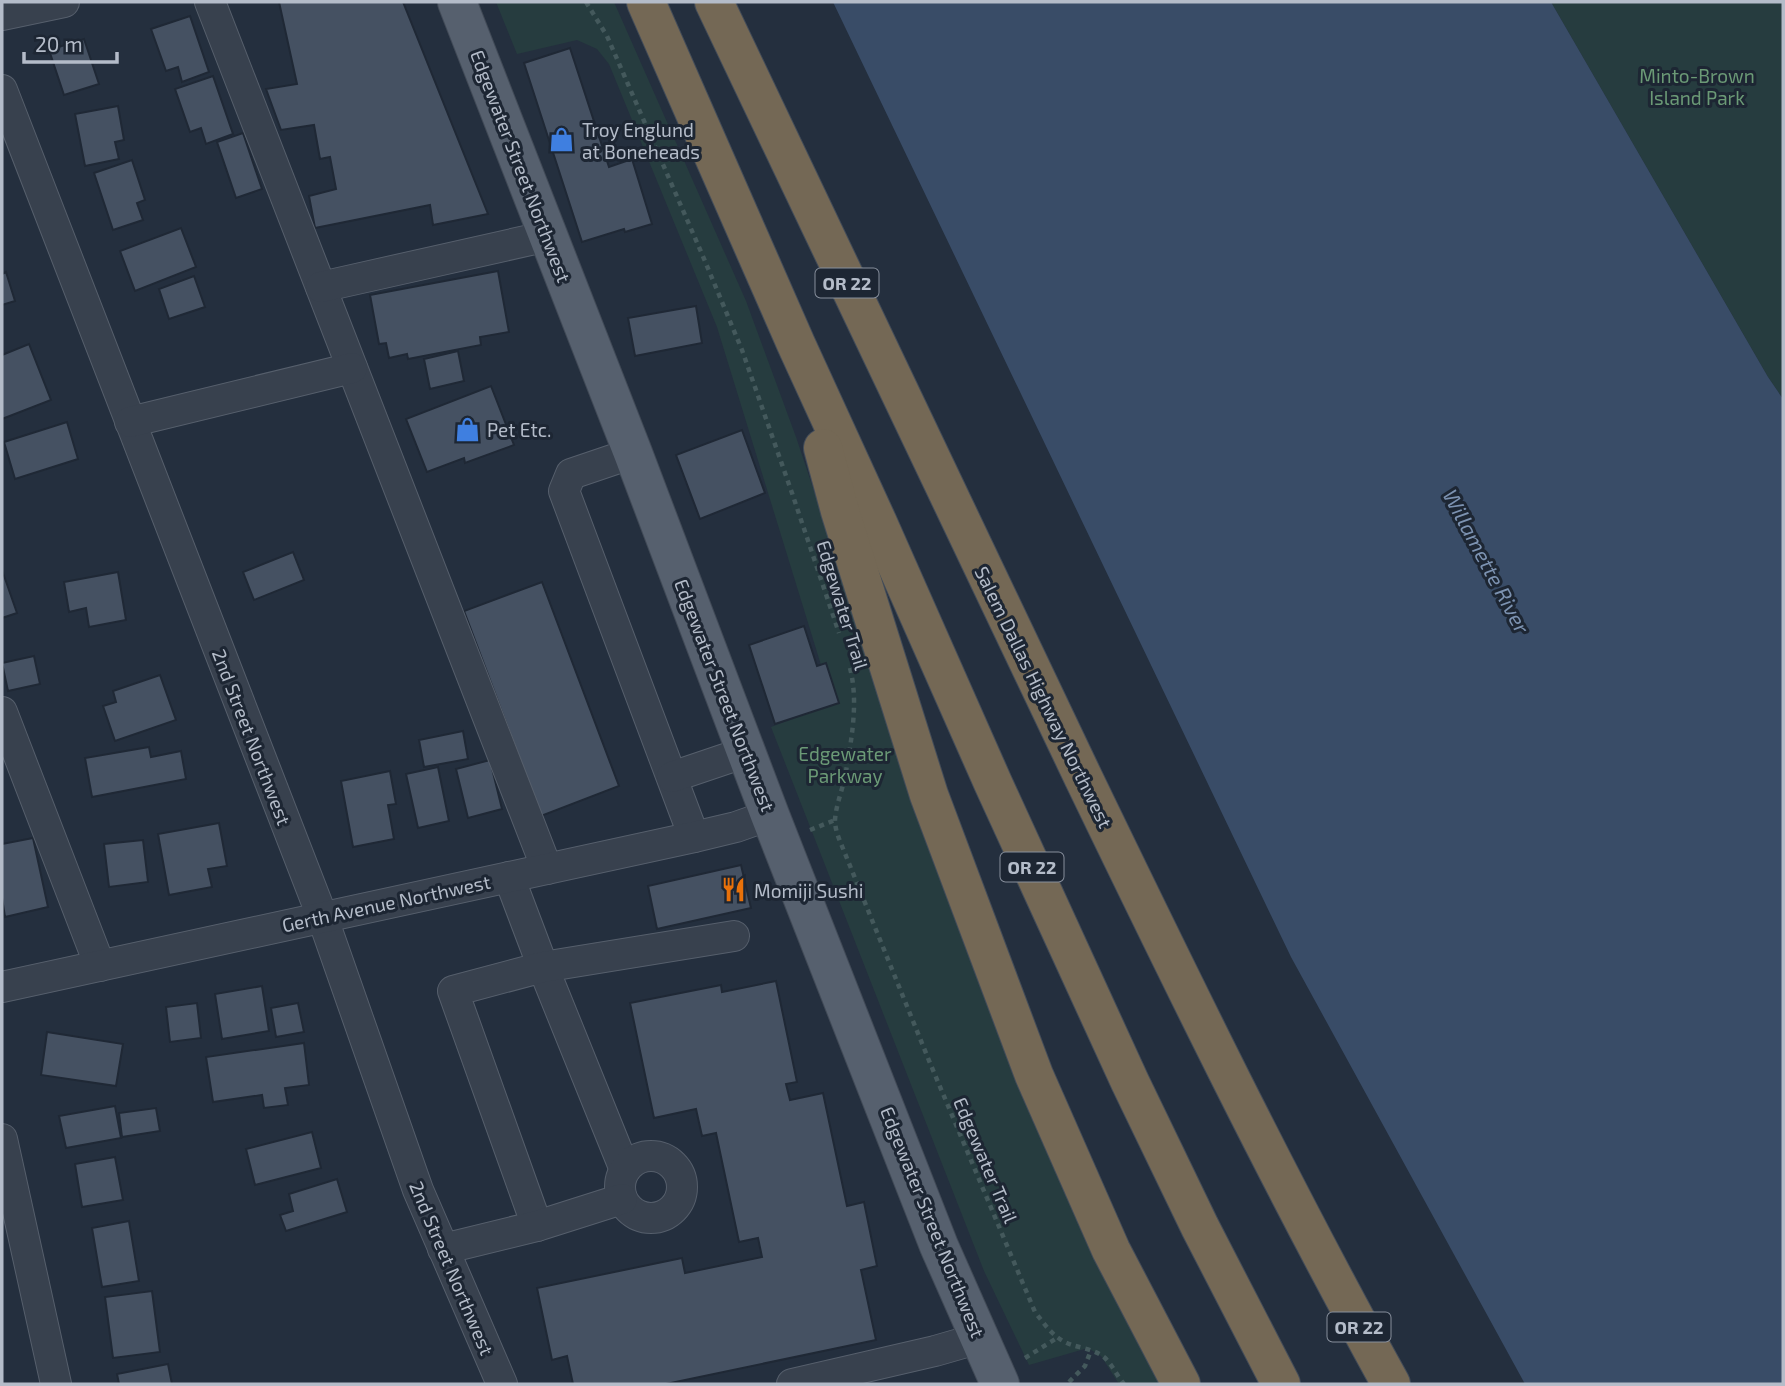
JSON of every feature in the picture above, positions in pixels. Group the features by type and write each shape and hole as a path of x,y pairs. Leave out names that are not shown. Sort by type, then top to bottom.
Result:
{"highway":[{"name":"OR 22","path":"646,2 796,344 1130,1082 1200,1227 1281,1384"},
{"name":"Salem Dallas Highway Northwest","path":"714,2 974,552 1196,1012 1327,1269 1391,1384"},
{"name":"OR 22","path":"796,344 840,511 938,819 1034,1074 1111,1250 1181,1384"}],"main road":[{"name":"Edgewater Street Northwest","path":"457,2 939,1246 1000,1384"}],"street":[{"path":"2,15 64,2"},
{"path":"210,2 547,869"},
{"name":"2nd Street Northwest","path":"2,90 322,916 418,1190 502,1384"},
{"path":"321,287 548,236"},
{"path":"130,422 352,368"},
{"path":"633,453 571,474 564,491 694,837"},
{"path":"2,712 100,966"},
{"path":"672,777 746,752"},
{"name":"Gerth Avenue Northwest","path":"2,987 694,837 770,815"},
{"path":"443,1249 537,1226 624,1184 509,877"},
{"path":"537,1226 453,991 542,967 734,936"},
{"path":"2,1139 56,1384"},
{"path":"792,1384 980,1338"}],"path":[{"name":"Edgewater Trail","path":"586,2 607,36 742,350 841,638"},
{"name":"Edgewater Trail","path":"848,662 854,694 853,719 835,820 836,830 1035,1312 1057,1338 1105,1358 1124,1384"},
{"path":"1069,1382 1085,1366 1091,1350"}],"green space":[{"name":"Edgewater Parkway","path":"496,2 614,2 746,301 796,437 862,635 1160,1384 1119,1384 1101,1356 1088,1348 1029,1365 984,1271 771,727 833,704 717,327 609,64 597,49 577,40 517,54"},
{"name":"Minto-Brown Island Park","path":"1551,2 1783,2 1783,399 1768,377"}],"water":[{"name":"Willamette River","path":"833,2 1551,2 1783,399 1783,1384 1525,1384 1291,957"}],"building":[{"path":"279,2 403,2 488,214 433,225 430,205 315,228 309,196 336,189 330,157 320,159 314,125 281,130 266,89 297,84"},
{"path":"190,16 209,72 182,82 178,67 166,71 151,29"},
{"path":"84,39 99,84 64,95 49,50"},
{"path":"570,48 609,167 632,159 652,224 625,232 624,229 582,242 524,63"},
{"path":"213,76 233,134 206,144 201,128 190,132 175,89"},
{"path":"118,106 124,140 115,142 119,159 85,166 75,114"},
{"path":"243,133 262,189 236,198 217,142"},
{"path":"132,160 145,200 137,203 143,220 113,230 94,173"},
{"path":"181,228 196,267 135,291 120,251"},
{"path":"498,271 509,332 480,337 481,345 408,359 407,354 389,358 386,343 379,344 370,295"},
{"path":"6,272 15,301 2,305 2,274"},
{"path":"194,276 205,307 169,319 159,289"},
{"path":"696,306 702,343 635,356 628,318"},
{"path":"29,344 51,400 2,419 2,355"},
{"path":"458,351 464,381 430,389 424,359"},
{"path":"491,386 514,445 465,463 464,458 427,472 406,419"},
{"path":"67,422 78,459 15,479 4,442"},
{"path":"742,430 765,493 700,519 676,455"},
{"path":"293,552 304,580 254,600 243,572"},
{"path":"2,570 17,613 2,618"},
{"path":"118,572 126,620 89,627 86,608 69,612 64,582"},
{"path":"542,582 619,786 541,816 464,611"},
{"path":"804,626 817,666 826,663 839,703 775,724 749,645"},
{"path":"34,656 40,684 8,691 2,663"},
{"path":"160,675 176,720 115,741 103,706 116,702 113,691"},
{"path":"463,731 468,759 424,767 419,740"},
{"path":"149,747 151,757 181,751 186,779 92,797 85,758"},
{"path":"490,760 502,809 468,818 456,769"},
{"path":"438,767 449,821 418,828 406,774"},
{"path":"390,771 396,804 388,805 394,839 353,847 341,781"},
{"path":"219,823 227,866 208,869 212,887 169,895 158,834"},
{"path":"33,838 48,907 5,917 2,898 2,844"},
{"path":"143,840 148,882 109,887 104,844"},
{"path":"741,865 751,908 657,929 648,886"},
{"path":"776,981 797,1082 786,1084 790,1100 823,1093 847,1206 864,1202 877,1266 861,1270 876,1340 666,1384 573,1384 567,1356 552,1360 537,1288 682,1258 685,1273 762,1257 758,1238 739,1242 716,1133 702,1136 696,1109 654,1118 630,1003 721,985 722,992"},
{"path":"262,986 269,1031 222,1039 215,994"},
{"path":"197,1003 201,1038 170,1042 166,1007"},
{"path":"298,1003 304,1032 276,1037 271,1008"},
{"path":"47,1032 123,1044 116,1086 41,1075"},
{"path":"304,1043 309,1085 285,1088 288,1105 264,1108 262,1095 213,1102 206,1057"},
{"path":"115,1106 121,1138 66,1148 59,1116"},
{"path":"156,1108 160,1131 122,1137 119,1113"},
{"path":"312,1132 321,1168 255,1185 246,1149"},
{"path":"115,1157 123,1200 82,1207 75,1164"},
{"path":"337,1179 347,1212 286,1231 280,1215 293,1211 289,1194"},
{"path":"129,1221 139,1281 102,1287 92,1228"},
{"path":"152,1291 160,1352 113,1358 105,1297"},
{"path":"168,1364 172,1384 119,1384 117,1374"}],"place":[{"name":"Troy Englund at Boneheads","path":"562,140"},
{"name":"Pet Etc.","path":"467,429"},
{"name":"Momiji Sushi","path":"734,890"}]}
